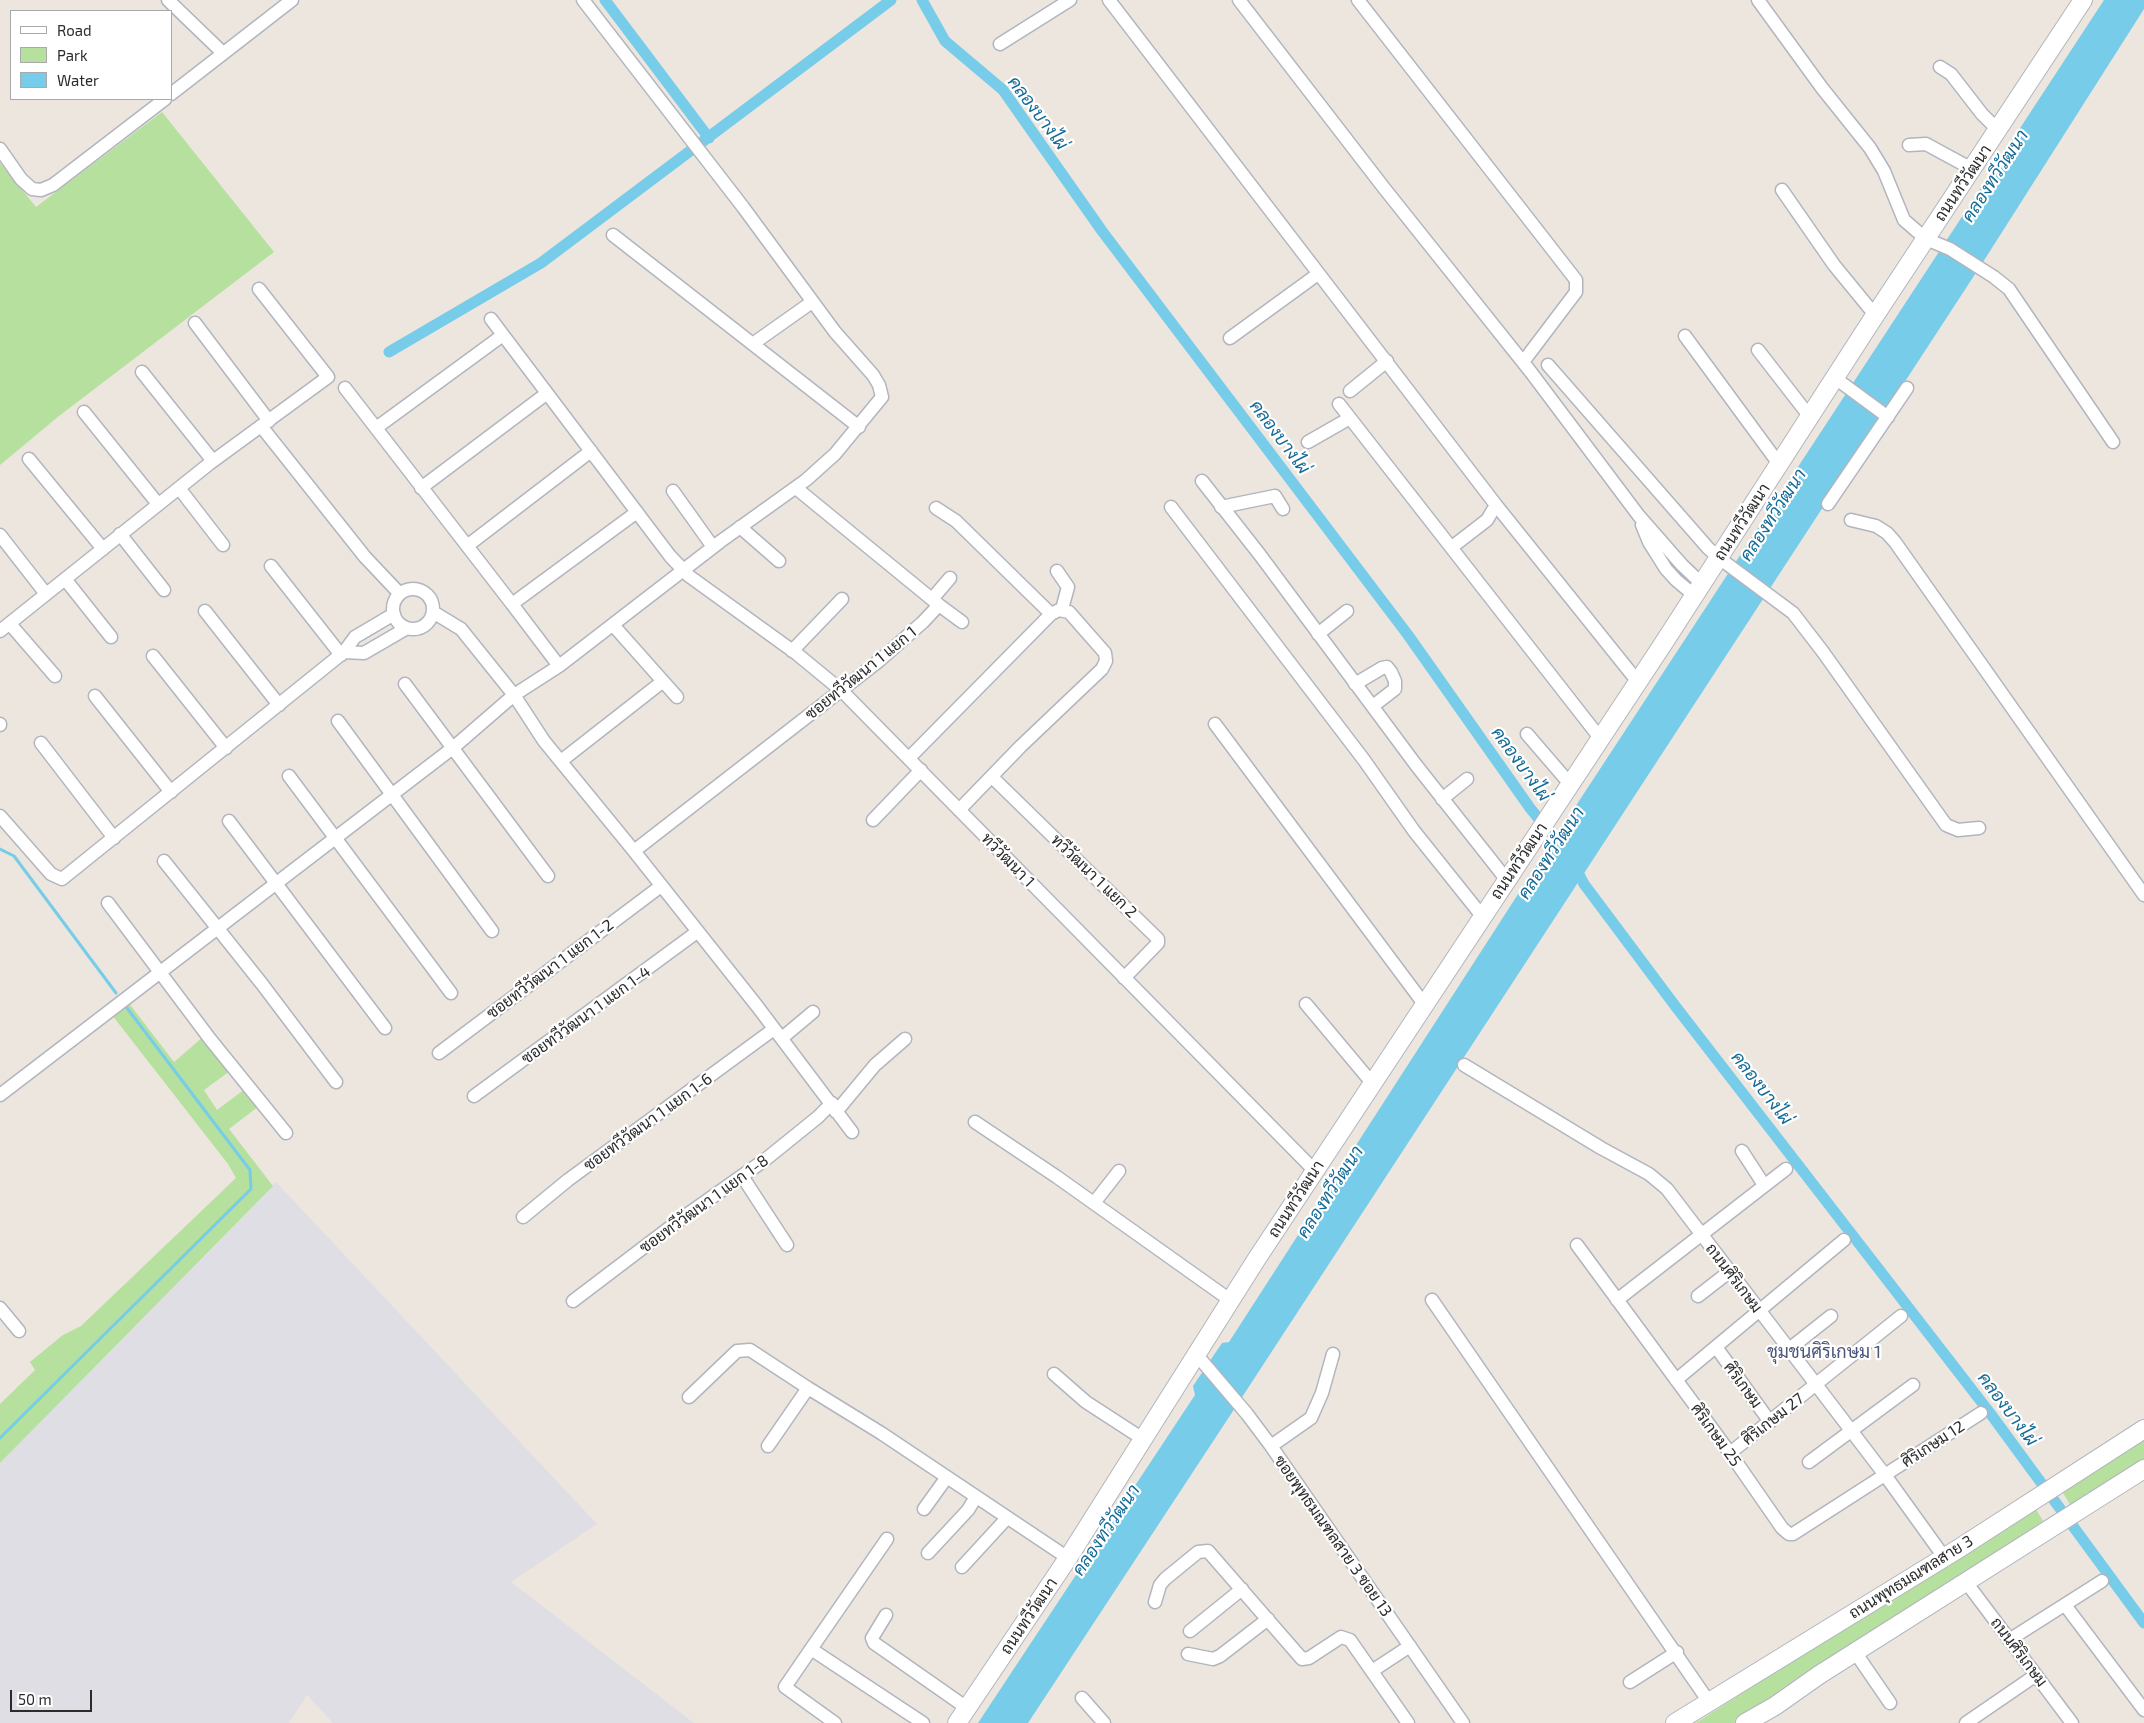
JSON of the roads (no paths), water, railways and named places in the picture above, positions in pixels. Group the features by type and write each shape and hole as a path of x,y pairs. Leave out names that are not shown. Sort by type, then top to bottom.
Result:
{"main road":[{"name":"ถนนทวีวัฒนา","path":"957,1723 1068,1558 1143,1439 1202,1361 1230,1300 1638,682 1810,417 1841,382 1875,315 2083,0"},
{"name":"ถนนพุทธมณฑลสาย 3","path":"1675,1723 1951,1553 2144,1429"},
{"name":"ถนนพุทธมณฑลสาย 3","path":"1745,1723 1775,1706 1855,1652 2144,1469"}],"street":[{"path":"168,0 223,53"},
{"path":"172,93 292,0"},
{"path":"0,1095 454,747 514,695 559,666 713,547 796,488 835,454 882,397 879,385 812,302 743,207 583,0"},
{"path":"1000,44 1070,0"},
{"path":"1109,0 1496,505 1638,682"},
{"path":"1239,0 1384,188 1522,362 1639,516 1650,542 1666,569 1698,590"},
{"path":"1358,0 1576,280 1576,292 1522,362"},
{"path":"1758,0 1822,88 1870,148 1884,171 1904,220 1926,239 1950,249 1994,277 2009,289 2113,442"},
{"path":"1940,67 1951,74 1982,114 1998,130"},
{"path":"0,149 21,179 32,189 41,190 53,185 164,100"},
{"path":"1909,145 1926,144 1972,169"},
{"path":"1782,190 1834,265 1875,315"},
{"path":"613,234 859,427"},
{"path":"1230,338 1318,274"},
{"path":"55,676 5,627 213,461 328,377 259,289"},
{"path":"754,343 812,302"},
{"name":"ทวีวัฒนา 1","path":"491,319 670,556 685,569 689,576 707,591 792,651 842,691 1315,1170"},
{"path":"194,323 265,423 365,557 400,594"},
{"path":"376,428 503,335"},
{"path":"1685,336 1779,464"},
{"path":"1758,350 1810,417"},
{"path":"1350,391 1387,361"},
{"path":"1548,365 1623,453 1718,558 1784,605 1818,645 1946,825 1958,830 1979,828"},
{"path":"142,372 213,461"},
{"path":"1841,382 1887,417"},
{"path":"345,388 559,666"},
{"path":"1828,504 1907,388"},
{"path":"421,488 546,394"},
{"path":"1339,404 1600,738"},
{"path":"84,412 158,504"},
{"path":"1308,442 1350,418"},
{"path":"467,546 591,451"},
{"path":"29,459 102,549"},
{"path":"1202,481 1355,684 1374,706 1442,799 1506,880"},
{"path":"179,488 224,545"},
{"path":"796,488 962,622"},
{"path":"672,491 713,547"},
{"path":"1221,507 1275,496 1283,509"},
{"path":"1452,547 1487,520 1496,505"},
{"path":"1171,507 1364,760 1414,831 1482,916"},
{"path":"936,508 956,521 1057,612 1068,612 1098,643 1105,653 1106,661 1102,669 1021,746 959,810"},
{"path":"512,604 637,512"},
{"path":"1851,520 1876,526 1895,542 2144,895"},
{"path":"740,527 779,561"},
{"path":"120,534 164,590"},
{"path":"0,535 46,594"},
{"path":"271,566 343,654"},
{"path":"909,758 1057,612 1068,587 1057,571"},
{"path":"65,578 110,637"},
{"name":"ซอยทวีวัฒนา 1 แยก 1","path":"634,851 842,691 906,638 935,602 950,578"},
{"path":"343,654 364,653 407,628 420,628 426,625 433,612 432,602 423,591 410,589 400,594 394,602 394,614 397,621 407,628"},
{"path":"792,651 842,599"},
{"path":"205,611 279,705"},
{"path":"1318,634 1347,611"},
{"path":"433,612 461,629 514,695 544,742 634,851 778,1034 852,1132"},
{"path":"0,816 50,874 62,879 343,654 355,637 394,614"},
{"path":"613,625 677,697"},
{"path":"153,656 226,748"},
{"path":"1355,684 1382,668 1387,668 1391,672 1396,680 1394,689 1374,706"},
{"path":"561,761 662,682"},
{"path":"405,684 454,747 548,876"},
{"path":"95,696 171,792"},
{"path":"338,720 492,931"},
{"path":"1214,724 1424,1004"},
{"path":"1528,734 1570,784"},
{"path":"41,743 114,838"},
{"path":"872,820 921,770"},
{"path":"289,776 451,993"},
{"name":"ทวีวัฒนา 1 แยก 2","path":"992,777 1158,939 1158,943 1124,978"},
{"path":"1442,799 1467,779"},
{"path":"229,821 385,1028"},
{"path":"164,861 336,1082"},
{"name":"ซอยทวีวัฒนา 1 แยก 1-2","path":"439,1053 661,886"},
{"path":"108,903 210,1039 286,1133"},
{"name":"ซอยทวีวัฒนา 1 แยก 1-4","path":"474,1096 697,932"},
{"path":"1306,1004 1372,1083"},
{"name":"ซอยทวีวัฒนา 1 แยก 1-6","path":"523,1217 568,1180 778,1034 813,1012"},
{"name":"ซอยทวีวัฒนา 1 แยก 1-8","path":"573,1301 742,1176 818,1117 834,1108 875,1065 906,1039"},
{"name":"ถนนศิริเกษม","path":"1464,1065 1658,1180 1885,1475 1951,1553"},
{"path":"975,1122 1094,1203 1230,1300"},
{"path":"1742,1151 1764,1186"},
{"path":"1617,1300 1786,1169"},
{"path":"1094,1203 1119,1171"},
{"path":"742,1176 787,1245"},
{"path":"1676,1380 1844,1240"},
{"name":"ศิริเกษม 25","path":"1577,1245 1730,1453 1782,1528 1789,1534 1793,1534 1885,1475"},
{"path":"1698,1296 1729,1272"},
{"path":"1432,1300 1677,1652 1709,1702"},
{"path":"0,1308 19,1331"},
{"path":"1788,1350 1831,1316"},
{"name":"ศิริเกษม 27","path":"1730,1453 1902,1316"},
{"name":"ศิริเกษม","path":"1716,1347 1770,1422"},
{"path":"689,1397 741,1349 750,1350 947,1477 1068,1558"},
{"path":"1271,1446 1311,1418 1333,1354"},
{"name":"ซอยพุทธมณฑลสาย 3 ซอย 13","path":"1202,1361 1247,1414 1271,1446 1462,1723"},
{"path":"1054,1374 1086,1402 1143,1439"},
{"path":"1808,1462 1852,1432 1913,1385"},
{"path":"768,1446 808,1388"},
{"name":"ศิริเกษม 12","path":"1885,1475 1981,1413"},
{"path":"924,1509 947,1477"},
{"path":"928,1553 963,1516 976,1497"},
{"path":"962,1566 1006,1518"},
{"path":"834,1723 785,1687 887,1539"},
{"path":"1155,1602 1160,1585 1165,1579 1203,1550 1213,1556 1302,1659 1310,1658 1341,1637 1346,1637 1408,1723"},
{"path":"2009,1640 2102,1581"},
{"name":"ถนนศิริเกษม","path":"1966,1582 2072,1723"},
{"path":"1190,1631 1242,1588"},
{"path":"2065,1605 2144,1710"},
{"path":"886,1615 872,1638 874,1643 967,1708"},
{"path":"1188,1654 1213,1659 1268,1619"},
{"path":"1372,1671 1410,1646"},
{"path":"811,1649 923,1723"},
{"path":"1630,1682 1677,1652"},
{"path":"1855,1652 1890,1703"},
{"path":"1966,1723 2036,1675"},
{"path":"1082,1698 1104,1723"}],"water":[{"name":"คลองทวีวัฒนา","path":"2104,0 2144,0 2144,9 1983,262 1233,1411 1028,1723 978,1723 1195,1395 1193,1386 1222,1343 1229,1342 1522,888"}],"waterway":[{"path":"605,0 709,138"},
{"path":"389,352 541,263 891,0"},
{"name":"คลองบางไผ่","path":"922,0 945,41 1003,90 1102,231 1408,635 1530,808 1564,850"},
{"path":"0,849 14,856 116,993"},
{"name":"คลองบางไผ่","path":"1574,865 1584,884 1676,1007 1990,1413 2144,1623"},
{"path":"0,1438 251,1189 250,1170 127,1008"}],"district":[{"name":"ชุมชนศิริเกษม 1","path":"1824,1352"}]}
